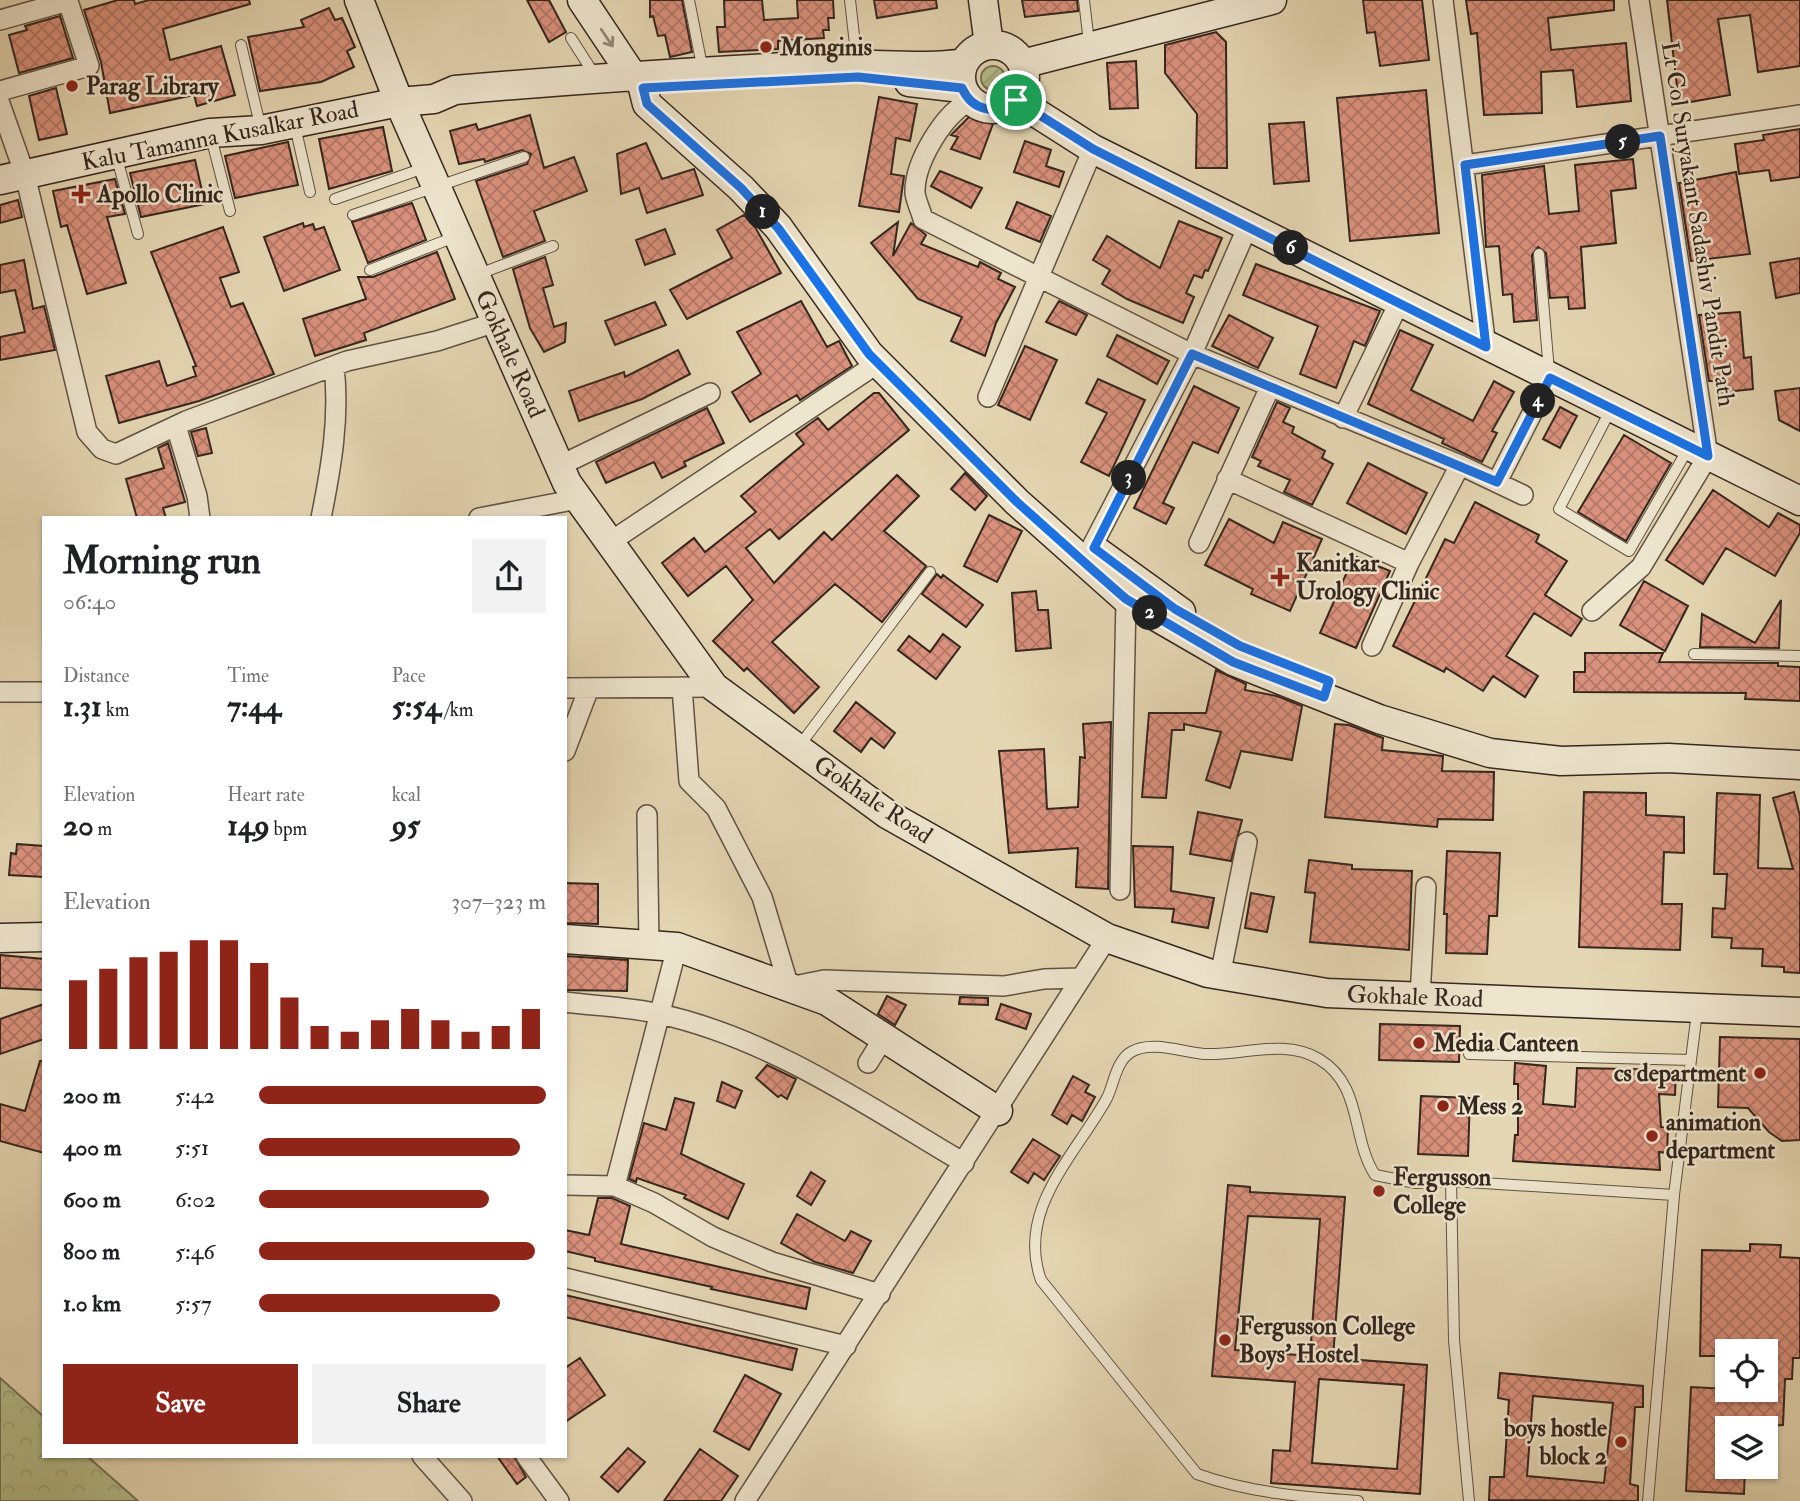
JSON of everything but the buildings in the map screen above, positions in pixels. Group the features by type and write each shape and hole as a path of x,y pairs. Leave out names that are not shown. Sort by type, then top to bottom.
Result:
{"street":[{"name":"Gokhale Road","path":"359,0 399,102 559,466 578,499 714,687 887,814 1107,938 1220,976 1327,993 1800,1012"},
{"path":"582,0 638,82 647,104 741,188 778,228 878,363 1010,495 1088,555 1240,646 1379,719 1490,753 1561,761 1668,758 1800,765"},
{"path":"983,0 989,45"},
{"path":"1443,0 1486,347"},
{"name":"Lt Col Suryakant Sadashiv Pandit Path","path":"1639,0 1660,136 1698,451"},
{"path":"0,20 68,1 89,66 0,91"},
{"path":"1023,64 1255,2"},
{"path":"434,99 457,103 638,82 703,71 857,63 934,67 965,84 981,108 993,110 1006,107 1016,100 1025,83 1023,64 1011,51 989,45 974,51 965,84 920,169 915,192 923,219 1192,354 1460,465 1523,495"},
{"path":"434,99 455,90 596,78 638,82 858,77 965,84"},
{"path":"638,82 663,96 752,176 791,217 882,344 1029,490 1126,599 1233,662 1384,703 1493,737 1562,744 1668,741 1800,748"},
{"name":"Kalu Tamanna Kusalkar Road","path":"13,178 210,133 261,130 399,102 434,99"},
{"path":"1016,100 1093,149 1800,501"},
{"path":"0,104 13,178 87,432 102,449 112,454 176,425 334,366 437,341 496,322"},
{"path":"1465,165 1800,115"},
{"path":"988,397 1093,149"},
{"path":"1088,555 1192,354 1248,226"},
{"path":"1343,418 1399,303"},
{"path":"610,542 878,363"},
{"path":"321,516 330,474 338,401 334,366"},
{"path":"1497,482 1550,378"},
{"path":"1199,543 1270,387"},
{"path":"559,466 710,393"},
{"path":"176,425 197,496 200,516"},
{"path":"1592,611 1641,567 1698,451"},
{"path":"1372,646 1409,563 1460,465"},
{"path":"1227,479 1409,563"},
{"path":"489,516 578,499"},
{"path":"1120,890 1126,599"},
{"path":"682,687 689,781 716,808 762,897 789,988"},
{"path":"567,688 714,687"},
{"path":"567,746 589,688"},
{"path":"0,692 42,692"},
{"path":"647,816 649,945"},
{"path":"1220,976 1247,842"},
{"path":"1420,997 1426,887"},
{"path":"0,938 42,937"},
{"path":"745,1501 1107,938"},
{"path":"567,939 677,947 827,1001 998,1111"},
{"path":"615,1186 677,947"},
{"path":"789,988 824,980 1004,986 1044,979 1081,978"},
{"path":"567,1002 660,1014 744,1041 833,1082 964,1163"},
{"path":"868,1063 884,1037"},
{"path":"567,1185 615,1186 654,1203 713,1237 772,1262 880,1294"},
{"path":"567,1278 846,1346"},
{"path":"424,1458 463,1501"},
{"path":"527,1458 559,1501"}],"lane":[{"path":"689,0 703,71"},
{"path":"850,0 857,63"},
{"path":"1084,0 1090,47"},
{"path":"571,38 596,78"},
{"path":"241,45 261,130"},
{"path":"294,122 310,192"},
{"path":"210,133 230,211"},
{"path":"116,154 138,234"},
{"path":"334,199 524,157"},
{"path":"353,215 432,176"},
{"path":"370,270 458,236"},
{"path":"475,275 553,246"},
{"path":"1539,254 1550,378"},
{"path":"1611,408 1559,509 1629,551 1698,451"},
{"path":"798,749 930,572"},
{"path":"1694,654 1800,656"},
{"path":"1648,1501 1674,1195 1697,1008"},
{"path":"1358,1501 1287,1496 1227,1484 1197,1474 1041,1280 1033,1257 1035,1227 1045,1197 1108,1096 1119,1066 1130,1053 1148,1046 1207,1054 1292,1049 1319,1059 1342,1079 1354,1103 1365,1160 1375,1175 1416,1183 1451,1181 1674,1195"},
{"path":"1469,1054 1691,1060"},
{"path":"1451,1181 1454,1339 1469,1501"}],"green space":[{"path":"993,66 1001,70 1005,78 1001,86 993,90 985,86 981,78 985,70"},
{"path":"0,1378 42,1415 42,1458 89,1458 138,1501 0,1501"}],"place":[{"name":"Monginis","path":"766,47"},
{"name":"Parag Library","path":"72,86"},
{"name":"Apollo Clinic","path":"81,194"},
{"name":"Kanitkar Urology Clinic","path":"1280,577"},
{"name":"Media Canteen","path":"1419,1043"},
{"name":"cs department","path":"1760,1073"},
{"name":"Mess 2","path":"1443,1106"},
{"name":"animation department","path":"1652,1136"},
{"name":"Fergusson College","path":"1379,1191"},
{"name":"Fergusson College Boys' Hostel","path":"1225,1340"},
{"name":"boys hostle block 2","path":"1621,1442"}],"route":[{"path":"858,77 962,88 970,101 987,109 1000,109 1016,100 1093,149 1486,347 1465,165 1660,136 1708,456 1550,378 1497,482 1192,354 1094,548 1175,609 1240,646 1329,681 1324,697 1233,662 1126,599 1017,502 948,435 869,354 778,228 741,188 647,104 643,88 858,77"}]}
